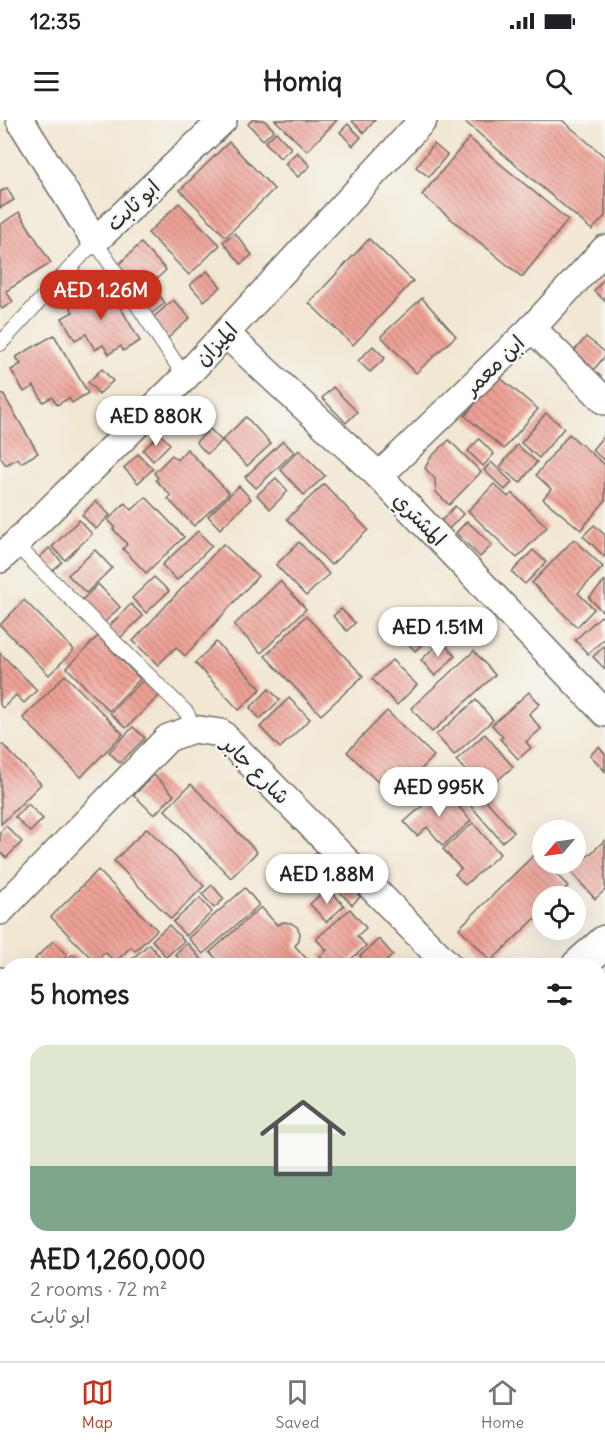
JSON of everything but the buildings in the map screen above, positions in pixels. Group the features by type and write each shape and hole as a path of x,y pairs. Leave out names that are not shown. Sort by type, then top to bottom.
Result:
{"street":[{"name":"ابو ثابت","path":"20,120 95,241 223,120"},
{"name":"الميزان","path":"7,551 185,377 423,120"},
{"name":"ابن معمر","path":"379,476 532,328 605,249"},
{"path":"532,328 605,401"},
{"name":"المشتري","path":"226,334 379,476 605,713"},
{"name":"شارع جابر","path":"0,911 168,738 193,729 221,734 441,958"},
{"path":"587,958 605,942"}],"lane":[{"path":"0,344 95,241 185,377"},
{"path":"7,551 187,713 193,729"}]}
